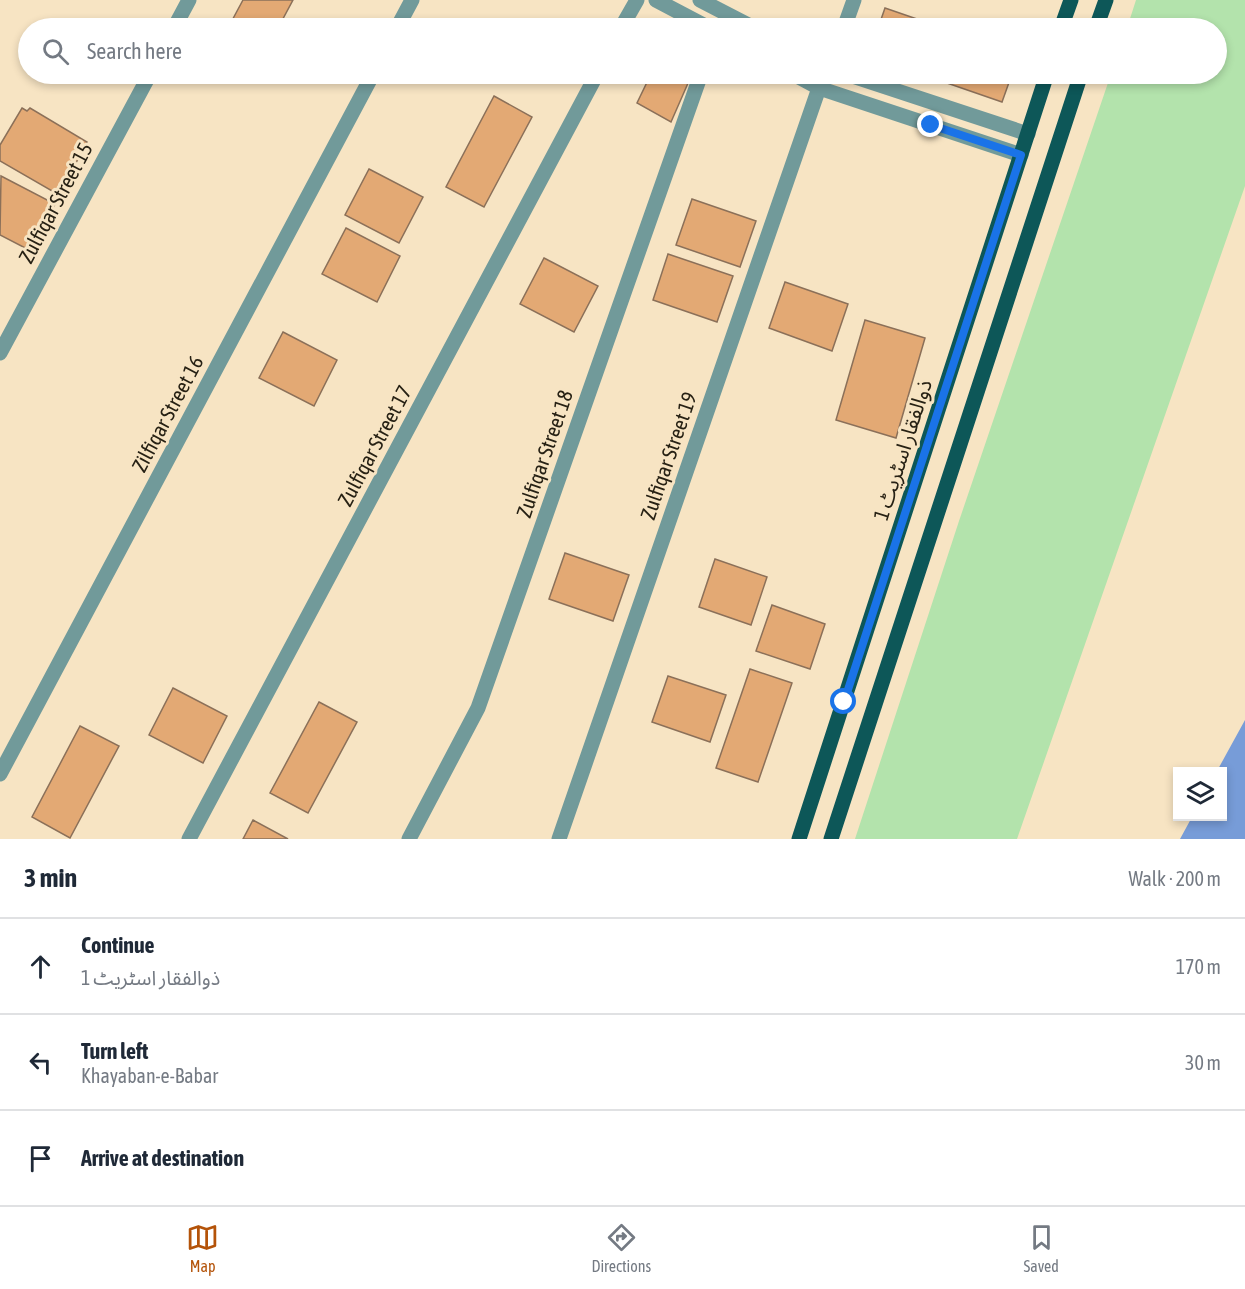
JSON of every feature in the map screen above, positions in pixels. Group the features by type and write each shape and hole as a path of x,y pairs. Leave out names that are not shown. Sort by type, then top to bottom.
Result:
{"main road":[{"path":"1065,18 1071,0"},
{"path":"1100,18 1106,0"},
{"name":"ذوالفقار اسٹریٹ 1","path":"800,839 1044,84"},
{"path":"831,839 1078,84"}],"street":[{"path":"179,18 189,0"},
{"path":"402,18 412,0"},
{"path":"627,18 637,0"},
{"path":"656,0 690,18"},
{"path":"700,0 735,18"},
{"path":"848,18 854,0"},
{"name":"Zulfiqar Street 15","path":"0,353 145,84"},
{"name":"Zilfiqar Street 16","path":"0,774 368,84"},
{"name":"Zulfiqar Street 17","path":"189,839 592,84"},
{"name":"Zulfiqar Street 18","path":"409,839 478,708 697,84"},
{"path":"812,84 1021,155"},
{"path":"876,84 1028,134"},
{"name":"Zulfiqar Street 19","path":"559,839 819,88"}],"green space":[{"path":"1136,0 1245,0 1245,186 1017,839 855,839 959,521 1108,84 1227,84 1227,18 1130,18"}],"water":[{"path":"1245,720 1245,839 1180,839 1190,821 1227,821 1227,767 1219,767"}],"building":[{"path":"243,0 293,0 283,18 233,18"},
{"path":"885,8 914,18 882,18"},
{"path":"646,84 688,84 671,122 637,103"},
{"path":"950,84 1008,84 1002,102"},
{"path":"494,96 532,117 484,207 446,187"},
{"path":"22,108 27,111 30,108 87,142 59,195 0,161 0,145"},
{"path":"369,169 423,197 399,243 345,215"},
{"path":"1,176 55,204 31,251 0,235"},
{"path":"692,199 756,221 740,267 676,245"},
{"path":"346,228 400,256 377,302 322,274"},
{"path":"668,254 733,276 717,322 653,300"},
{"path":"544,258 598,286 574,332 520,304"},
{"path":"785,282 848,304 832,351 769,328"},
{"path":"865,320 925,338 896,438 836,420"},
{"path":"283,332 337,360 314,406 259,378"},
{"path":"565,553 629,575 613,621 549,599"},
{"path":"715,559 767,577 751,625 699,607"},
{"path":"772,605 825,624 810,669 756,651"},
{"path":"750,669 792,683 758,782 716,768"},
{"path":"668,676 726,695 710,742 652,722"},
{"path":"173,688 227,716 203,763 149,735"},
{"path":"319,702 357,722 308,813 270,793"},
{"path":"80,726 119,746 70,838 32,817"},
{"path":"253,820 288,839 243,839"}],"route":[{"path":"844,702 1021,155 931,125"}]}
